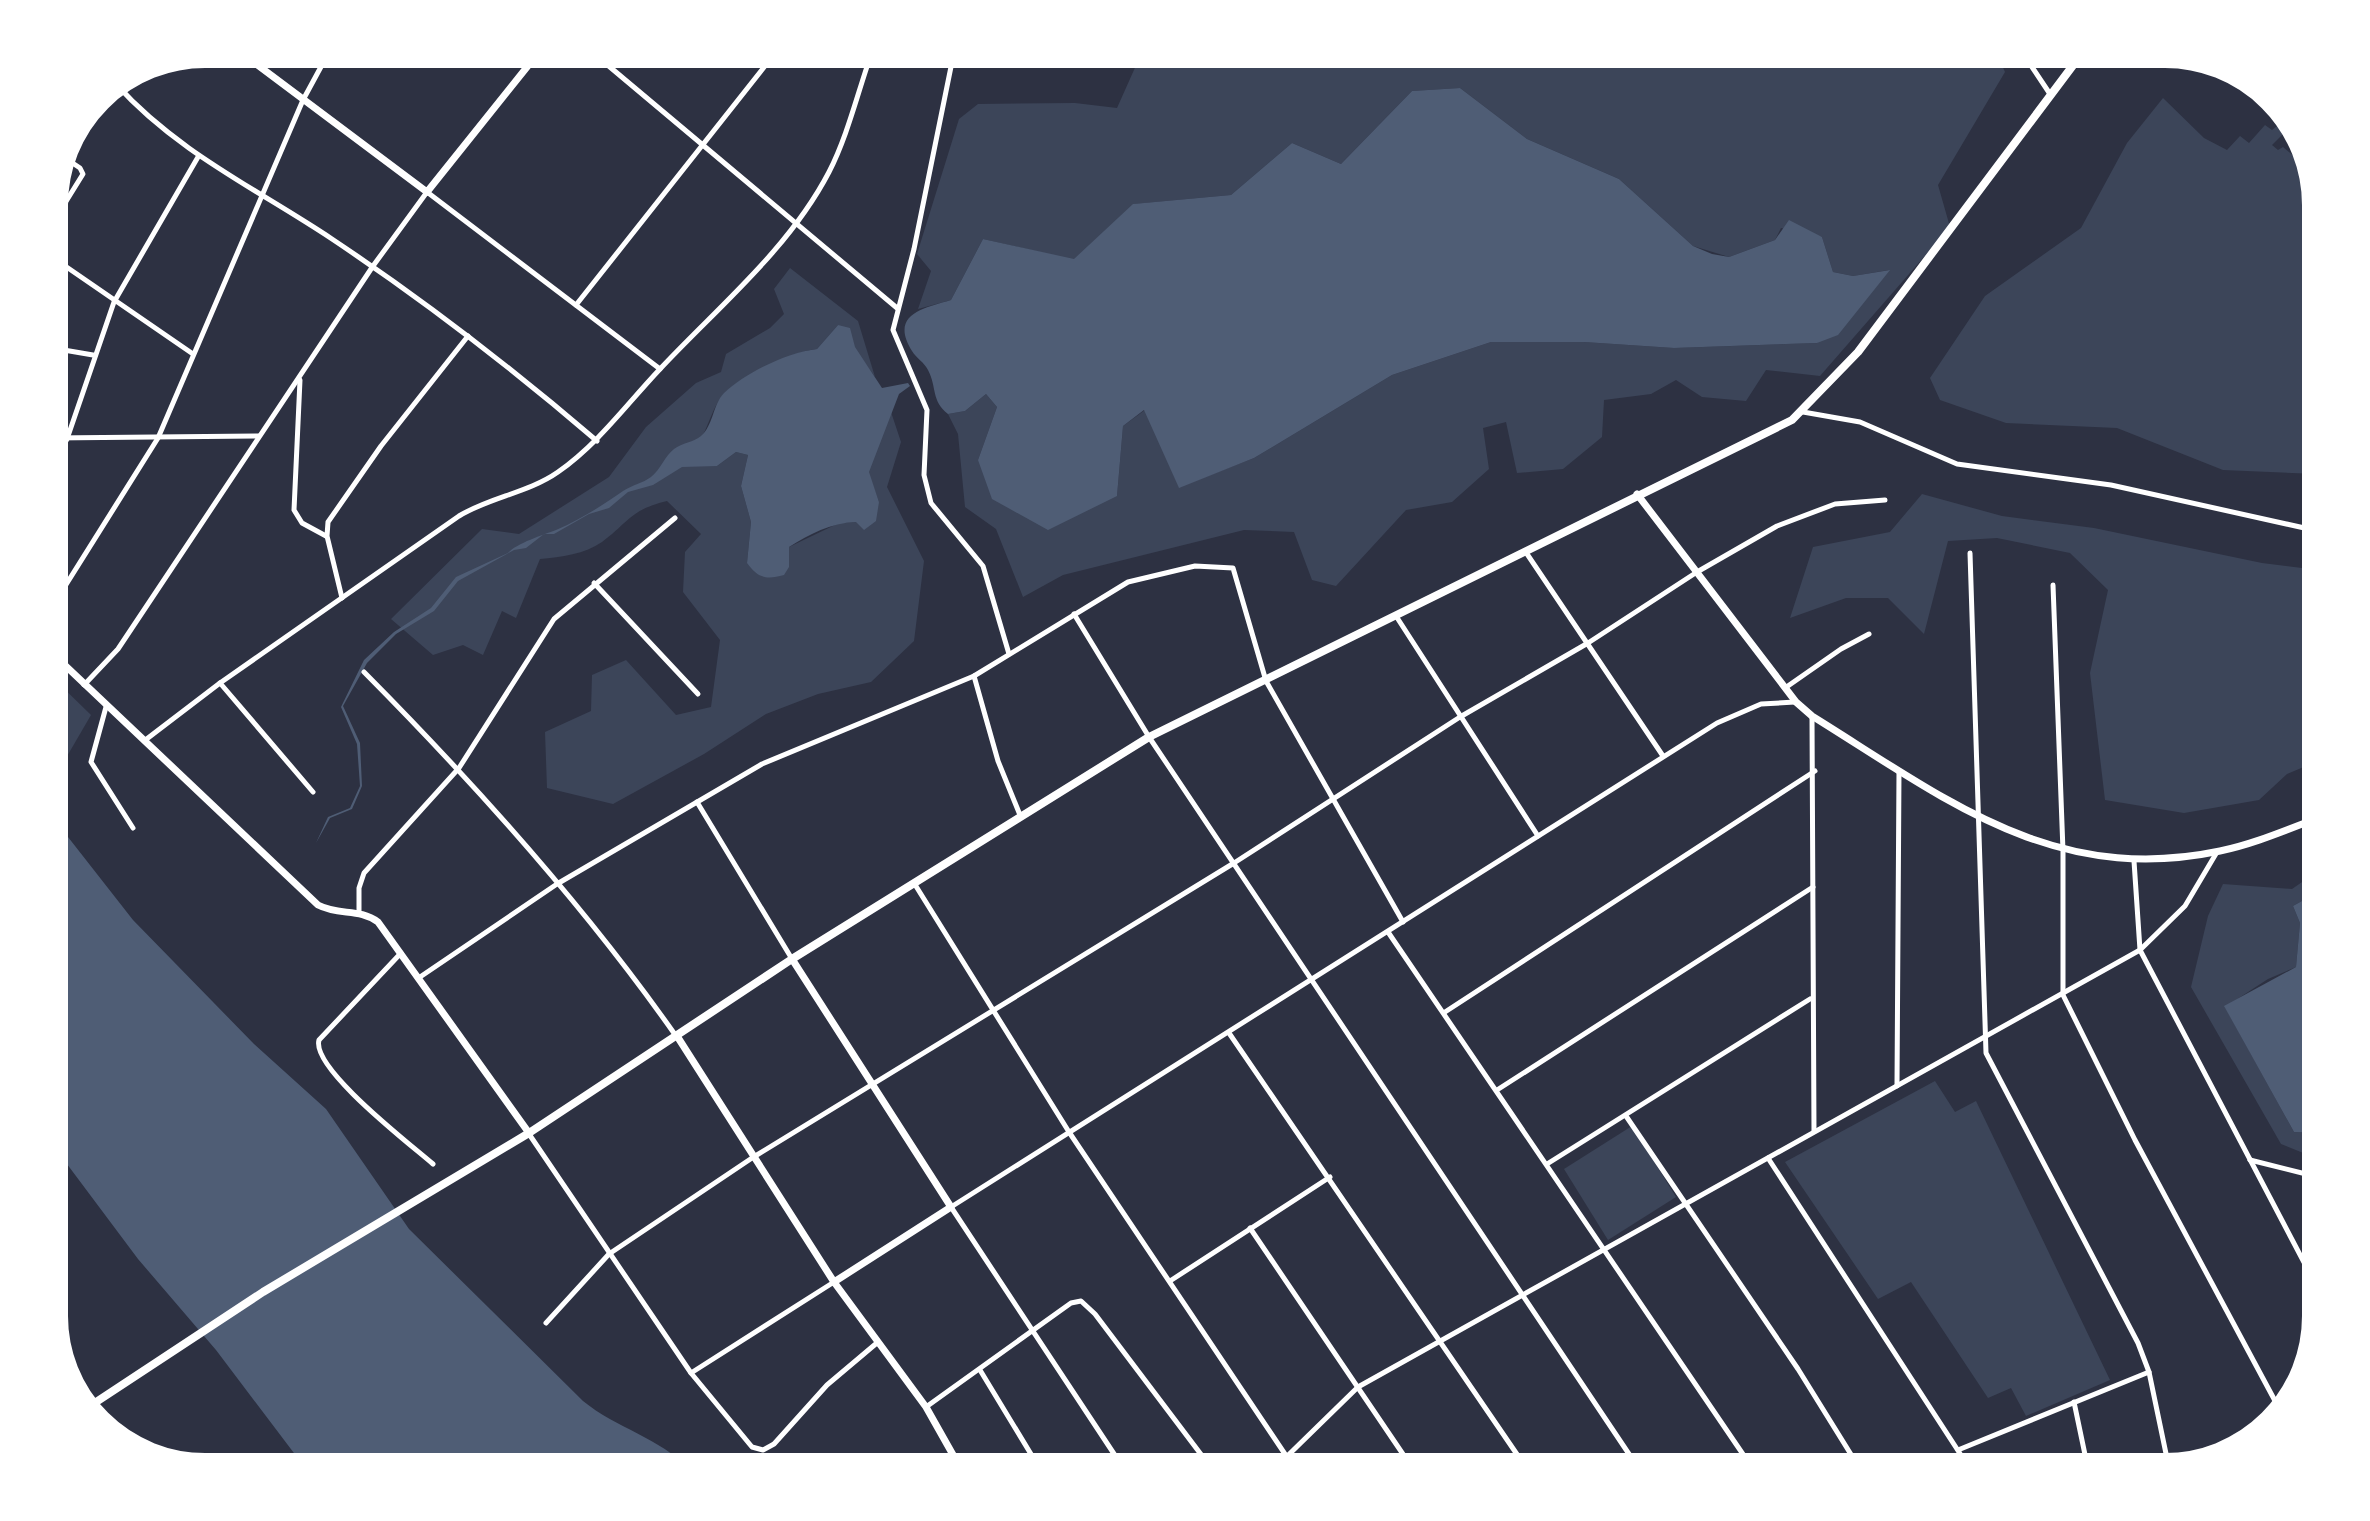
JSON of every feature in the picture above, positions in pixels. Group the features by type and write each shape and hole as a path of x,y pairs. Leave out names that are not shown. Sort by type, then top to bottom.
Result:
{"main road":[{"path":"96,1402 263,1292 529,1133 792,959 1149,737 1637,494 1756,439 1803,412 1858,352 2073,66"}],"street":[{"path":"258,66 660,369"},
{"path":"66,585 158,438 303,100 321,66"},
{"path":"84,686 118,649 373,266 427,192 528,66"},
{"path":"608,66 793,224 897,308"},
{"path":"576,305 765,66"},
{"path":"143,742 220,683 473,507 544,481 597,441 660,369 748,280 793,224 832,166 867,66"},
{"path":"951,66 912,259 897,308 895,338 927,410 926,489 937,516 983,566 1009,654"},
{"path":"2031,66 2051,95"},
{"path":"124,92 147,116 198,157 373,266 468,336 597,441"},
{"path":"198,157 114,302 93,355 67,439 259,436"},
{"path":"66,201 83,172 73,164"},
{"path":"66,267 193,354"},
{"path":"342,598 327,536 328,522 381,446 468,336"},
{"path":"66,350 93,355"},
{"path":"300,377 294,510 302,523 327,536"},
{"path":"1803,412 1860,422 1957,464 2100,483 2304,528"},
{"path":"1637,494 1796,702 1812,716 1979,819 2063,851 2134,861 2218,852 2304,823"},
{"path":"546,1323 609,1254 752,1158 1234,863 1331,797 1460,717 1588,643 1697,572 1809,511 1860,500 1885,500"},
{"path":"359,911 359,888 364,873 459,768 544,631 594,583 675,518"},
{"path":"1525,551 1663,756"},
{"path":"1970,553 1983,1039 1990,1065 2122,1310 2149,1372 2166,1455"},
{"path":"420,977 557,884 762,764 974,676 1128,582 1195,566 1233,568 1266,681 1403,922"},
{"path":"594,583 698,694"},
{"path":"2053,585 2063,851 2063,995 2135,1140 2275,1401"},
{"path":"1074,614 1149,737 1629,1455"},
{"path":"1396,615 1538,836"},
{"path":"1785,688 1830,655 1869,634"},
{"path":"66,667 318,905 337,912 359,911 378,922 529,1133 691,1373 747,1442 763,1450 774,1444 827,1385 878,1342"},
{"path":"364,672 459,768 557,884 677,1036 752,1158 834,1282 926,1407 953,1455"},
{"path":"974,676 998,761 1020,815"},
{"path":"220,683 313,792"},
{"path":"691,1373 1663,756 1740,712 1761,704 1796,702"},
{"path":"106,707 91,762 133,828"},
{"path":"1812,716 1815,771 1811,998 1814,1131"},
{"path":"1897,1086 1899,769"},
{"path":"1445,1012 1815,771"},
{"path":"697,802 792,959 1115,1455"},
{"path":"1287,1455 1358,1387 2140,950 2185,906 2218,852"},
{"path":"2134,861 2140,950 2304,1263"},
{"path":"914,883 1069,1132 1285,1455"},
{"path":"1497,1090 1813,887"},
{"path":"1388,932 1744,1455"},
{"path":"402,952 319,1040 317,1050 359,1099 433,1164"},
{"path":"1547,1164 1811,998"},
{"path":"1229,1033 1517,1455"},
{"path":"1626,1116 1851,1455"},
{"path":"1767,1158 1961,1455"},
{"path":"2249,1159 2304,1173"},
{"path":"1170,1281 1330,1177"},
{"path":"1250,1228 1404,1455"},
{"path":"926,1407 1071,1303 1081,1301 1090,1307 1201,1455"},
{"path":"980,1370 1032,1455"},
{"path":"1958,1450 2149,1372"},
{"path":"2074,1402 2085,1455"}],"shaded area":[{"path":"1136,66 2002,66 2005,72 1938,185 1950,227 1820,376 1766,370 1746,401 1702,397 1676,380 1651,394 1604,400 1602,437 1563,469 1517,473 1506,422 1483,428 1489,469 1452,502 1406,510 1336,586 1312,580 1294,532 1244,530 1063,575 1023,597 996,529 965,507 958,434 948,414 965,411 986,394 997,407 978,460 1117,496 1123,426 1145,410 1179,487 1254,458 1392,375 1491,342 1584,342 1674,348 1817,343 1889,270 1853,276 1833,272 1822,237 1781,228 1775,240 1729,257 1693,246 1619,179 1527,139 1460,88 1412,91 1341,164 1292,143 1231,195 1134,204 1074,260 983,239 951,300 918,309 931,271 917,254 959,119 978,104 1075,103 1117,108"},
{"path":"1460,88 1527,139 1619,179 1693,246 1729,257 1775,240 1789,220 1822,237 1833,272 1853,276 1890,270 1838,335 1817,343 1674,348 1584,342 1491,342 1392,375 1254,458 1179,488 1144,410 1123,426 1117,496 1048,530 992,499 978,460 997,407 986,394 965,411 948,414 937,399 928,370 912,351 905,329 913,315 951,300 983,239 1074,259 1133,204 1231,195 1292,143 1341,164 1412,91"},
{"path":"2163,98 2204,138 2227,150 2240,136 2249,143 2265,125 2272,130 2277,126 2284,133 2272,145 2278,150 2283,147 2295,157 2303,187 2304,473 2223,470 2117,428 2006,423 1940,400 1930,378 1985,296 2081,228 2127,143"},
{"path":"790,268 858,321 875,377 838,325 817,349 766,366 729,389 716,405 703,435 717,466 736,452 748,455 741,486 751,522 747,563 789,567 789,547 839,523 856,522 879,502 868,472 891,412 901,442 887,487 924,561 914,641 871,682 818,694 766,714 704,754 613,804 547,788 545,732 591,711 592,675 626,660 676,715 711,707 720,640 683,592 685,552 701,534 667,501 638,512 602,542 588,549 540,559 516,618 502,611 483,655 463,645 433,655 391,619 482,529 519,534 609,477 646,427 696,383 721,372 726,354 770,328 784,314 774,289"},
{"path":"838,325 850,328 855,347 882,388 908,383 910,386 899,394 869,472 879,502 876,521 864,530 856,522 838,524 797,542 789,547 789,567 784,575 763,576 747,563 751,522 741,486 748,455 736,452 717,466 682,467 653,485 628,492 609,508 589,514 554,534 545,534 574,522 651,477 674,449 705,432 720,398 733,385 780,359 817,349"},
{"path":"1922,494 2002,516 2094,528 2262,563 2304,568 2304,767 2287,774 2259,800 2184,813 2105,800 2090,673 2108,590 2070,553 1997,538 1948,541 1924,634 1888,598 1846,598 1790,618 1813,547 1890,532"},
{"path":"543,535 526,548 514,550 458,581 434,611 396,634 367,663 343,706 360,743 362,786 352,809 330,818 316,843 328,817 350,808 360,786 357,744 341,707 364,660 394,632 431,608 456,577"},
{"path":"66,691 91,715 66,758"},
{"path":"66,833 133,920 254,1044 326,1109 409,1229 583,1401 673,1455 295,1455 216,1350 138,1259 66,1163"},
{"path":"2304,881 2304,900 2293,906 2300,923 2296,967 2268,979 2225,1007 2294,1132 2304,1132 2304,1153 2281,1144 2191,987 2208,916 2223,884 2292,889"},
{"path":"2304,900 2304,1132 2294,1132 2224,1006 2296,967 2300,923 2293,906"},
{"path":"1935,1081 1955,1112 1976,1101 2110,1380 2026,1416 2011,1388 1988,1398 1911,1282 1878,1299 1785,1162"},
{"path":"1632,1126 1676,1197 1608,1240 1564,1169"}]}
